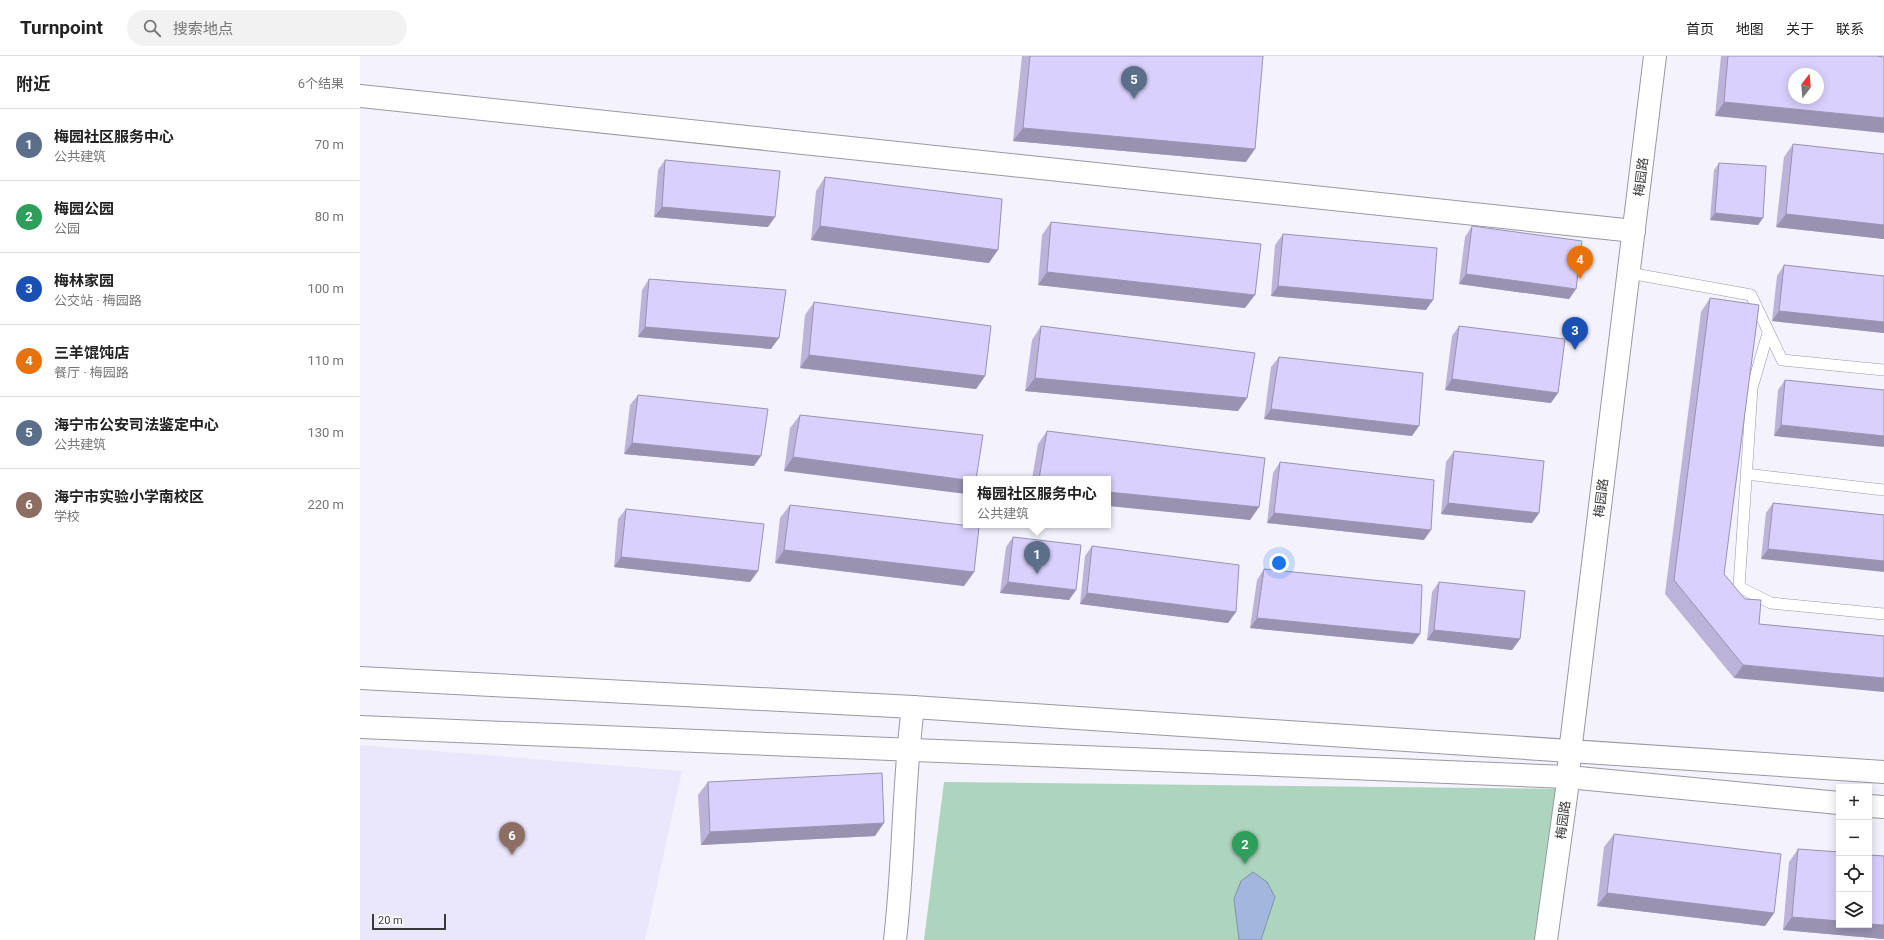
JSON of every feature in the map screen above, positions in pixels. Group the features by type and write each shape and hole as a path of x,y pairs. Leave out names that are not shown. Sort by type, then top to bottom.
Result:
{"main road":[{"name":"梅园路","path":"1546,940 1568,777 1655,56"},
{"path":"360,96 1634,231"},
{"path":"360,678 913,707 1884,772"},
{"path":"895,940 900,893 908,749 913,707"},
{"path":"360,727 1568,777 1836,803"},
{"path":"1872,806 1884,807"}],"lane":[{"path":"1629,273 1751,295 1782,360 1884,370"},
{"path":"1768,333 1752,388 1739,587 1771,603 1884,614"},
{"path":"1746,474 1884,490"}],"shaded area":[{"path":"360,745 682,771 645,940 360,940"}],"green space":[{"path":"944,782 1567,789 1546,940 924,940"}],"water":[{"path":"1253,872 1267,882 1275,897 1261,940 1239,940 1234,899 1241,881"}],"building":[{"path":"1030,56 1263,56 1255,149 1023,128"},
{"path":"1728,56 1884,57 1884,118 1724,102"},
{"path":"1793,144 1884,154 1884,225 1786,214"},
{"path":"665,160 780,171 775,217 662,207"},
{"path":"1719,163 1766,166 1763,218 1715,213"},
{"path":"825,177 1002,199 998,250 820,226"},
{"path":"1051,222 1261,244 1255,295 1047,272"},
{"path":"1472,226 1582,241 1576,289 1466,274"},
{"path":"1283,234 1437,248 1433,300 1278,286"},
{"path":"1784,265 1884,276 1884,322 1779,311"},
{"path":"649,279 786,290 779,338 645,327"},
{"path":"1710,298 1759,305 1724,574 1745,599 1761,600 1759,624 1884,636 1884,678 1743,665 1674,580"},
{"path":"814,302 991,326 985,376 809,355"},
{"path":"1041,326 1255,353 1247,398 1035,378"},
{"path":"1459,326 1565,339 1558,393 1452,379"},
{"path":"1279,357 1423,373 1419,426 1271,409"},
{"path":"1785,380 1884,390 1884,436 1781,425"},
{"path":"638,395 768,409 761,456 632,443"},
{"path":"800,415 983,435 976,476 963,476 963,480 793,457"},
{"path":"1047,431 1265,458 1259,507 1111,492 1111,476 1040,476"},
{"path":"1454,451 1544,461 1539,513 1448,503"},
{"path":"1280,462 1434,480 1431,530 1274,513"},
{"path":"1773,503 1884,515 1884,561 1768,549"},
{"path":"790,505 963,525 963,528 979,528 974,572 784,550"},
{"path":"626,509 764,524 758,571 621,557"},
{"path":"1013,537 1081,545 1076,590 1008,582"},
{"path":"1092,546 1239,565 1236,612 1087,593"},
{"path":"1264,569 1422,585 1420,634 1257,618"},
{"path":"1439,582 1525,591 1520,639 1434,630"},
{"path":"882,773 884,823 710,832 708,782"},
{"path":"1614,834 1781,854 1774,913 1607,893"},
{"path":"1798,849 1836,852 1836,921 1792,917"},
{"path":"1872,855 1884,856 1884,925 1872,924"}],"place":[{"name":"海宁市公安司法鉴定中心","path":"1134,99"},
{"name":"三羊馄饨店","path":"1580,279"},
{"name":"梅林家园","path":"1575,350"},
{"name":"梅园社区服务中心","path":"1037,574"},
{"name":"海宁市实验小学南校区","path":"512,855"},
{"name":"梅园公园","path":"1245,864"}]}
